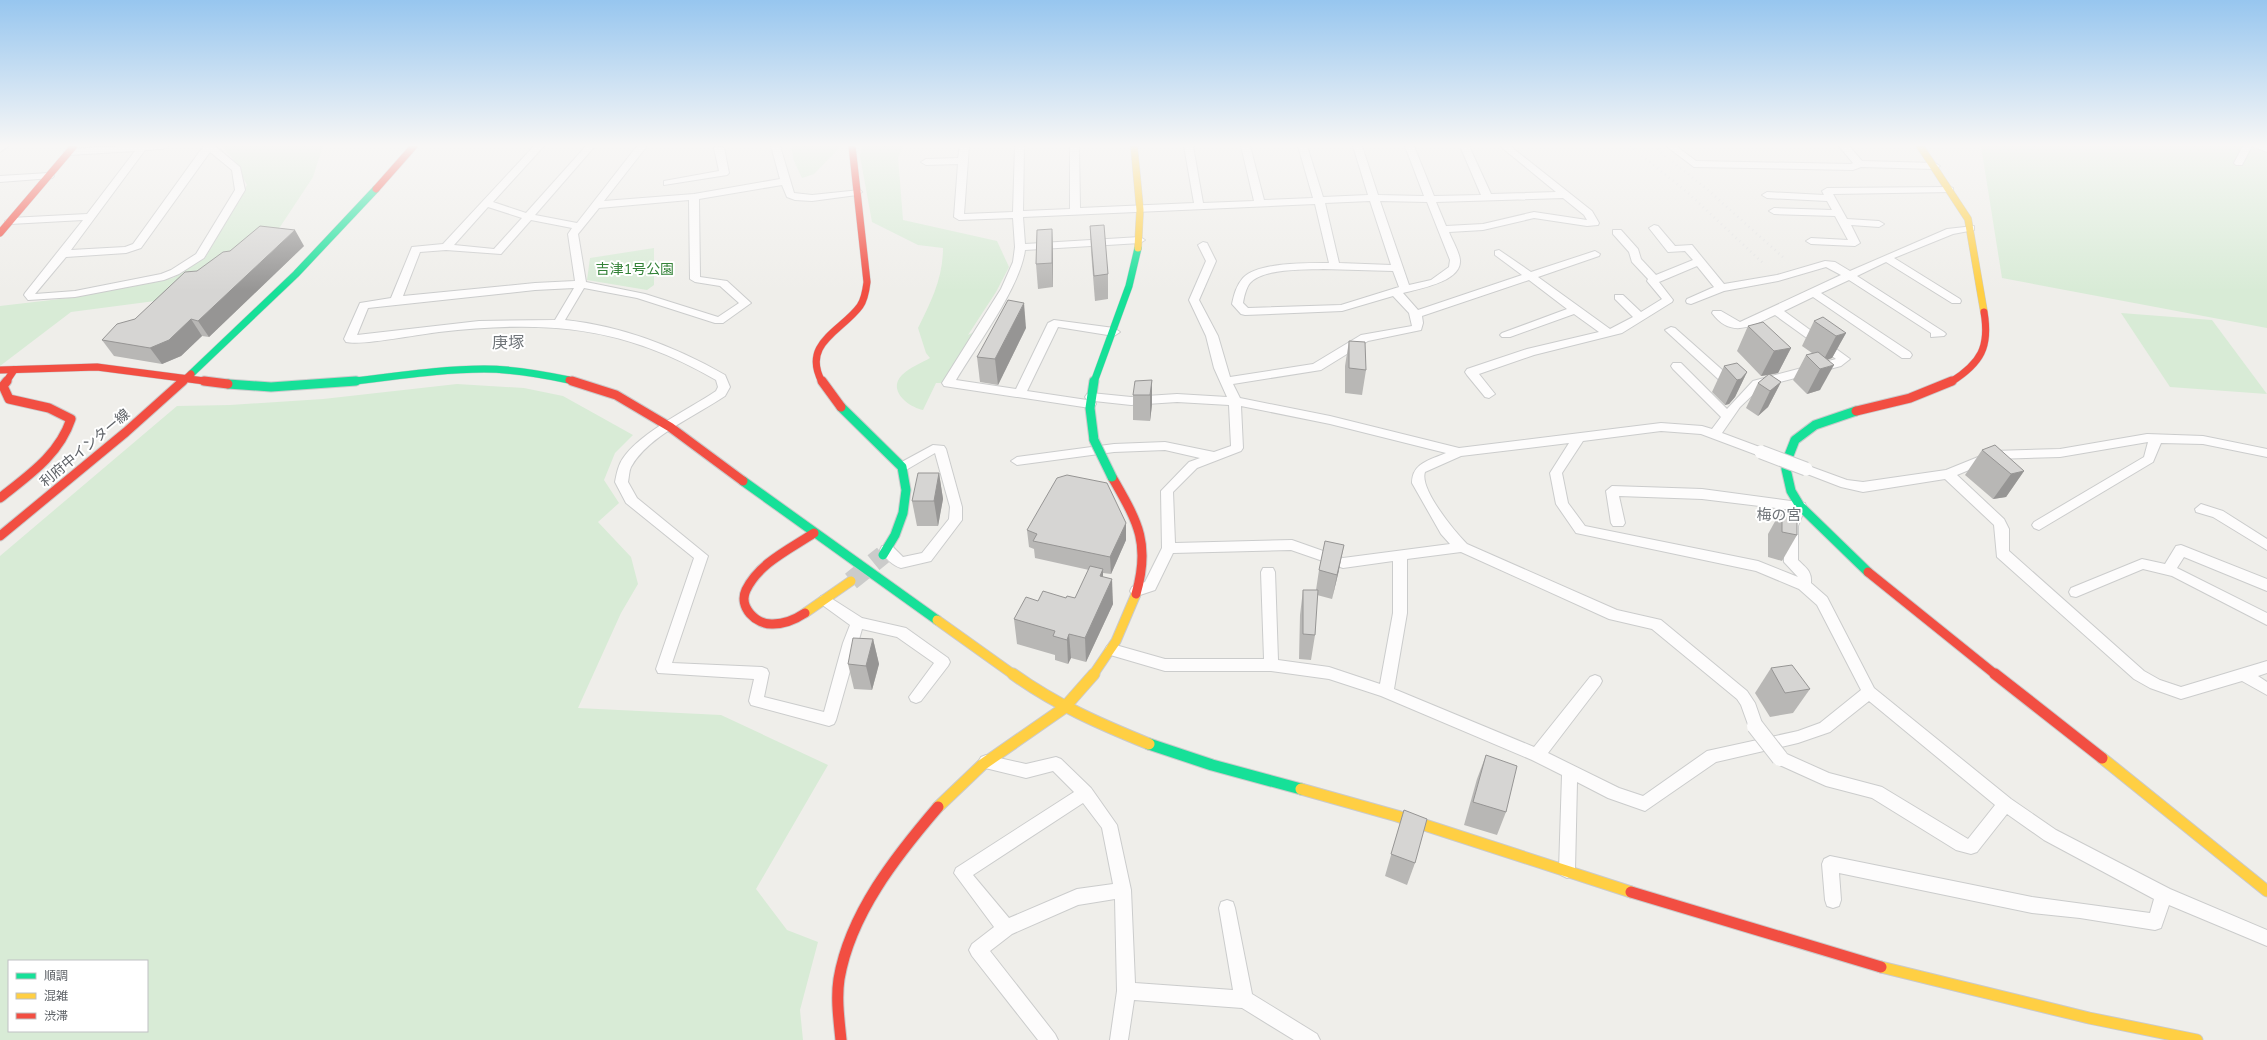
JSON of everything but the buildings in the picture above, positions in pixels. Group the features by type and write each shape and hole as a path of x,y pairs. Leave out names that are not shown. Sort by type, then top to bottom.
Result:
{"street":[{"path":"0,233 32,195"},
{"path":"107,195 63,254 29,295 32,298 75,294 164,277 200,256 237,195"},
{"path":"63,254 126,250 137,246 173,195"},
{"name":"利府中インター線","path":"0,536 124,434 187,379 296,273 369,195"},
{"path":"446,247 494,195"},
{"path":"396,300 416,250 446,247 497,252 549,195"},
{"path":"558,323 581,285 573,234 603,195"},
{"path":"664,200 665,195"},
{"path":"595,205 664,200 711,195"},
{"path":"791,195 792,197 808,198 836,195"},
{"path":"857,195 868,275 867,294 862,305 825,340 816,356 815,366 820,380 837,400 902,467 906,475 906,497 896,534 885,552 901,563 926,557 955,520 956,507 940,449 933,449 902,467"},
{"path":"960,195 959,217 1075,213 1375,198 1431,199 1563,195 1588,214 1594,223 1583,224 1564,218 1535,215 1522,216 1484,227 1443,229"},
{"path":"1019,195 1020,247 1018,262 1006,289 948,383 1020,393 1090,400 1132,401 1177,398 1235,401 1330,420 1459,452"},
{"path":"1075,195 1075,213"},
{"path":"841,1040 837,992 840,971 851,940 867,907 897,859 929,816 977,769 1064,708 1084,687 1112,650 1137,591 1142,567 1143,544 1138,525 1094,440 1090,426 1090,400 1097,374 1134,276 1140,240 1141,209 1139,195"},
{"path":"1197,195 1199,206"},
{"path":"1258,195 1260,204"},
{"path":"1317,195 1335,267"},
{"path":"1226,381 1293,372 1317,367 1332,359 1354,343 1366,338 1417,328 1419,321 1417,314 1400,290 1396,268 1374,195"},
{"path":"1396,268 1286,268 1252,276 1241,289 1237,304 1245,312 1342,308 1400,290 1435,282 1454,268 1455,260 1429,195"},
{"path":"1767,195 1830,198"},
{"path":"1811,240 1855,243 1829,195"},
{"path":"1953,195 1968,219 1970,228 1986,323 1986,338 1983,352 1971,368 1954,381 1942,387 1930,392 1829,418 1800,435 1789,447 1786,474 1788,485 1800,506 1883,586 2267,891"},
{"path":"694,197 695,279 723,283 746,303 719,321 683,308 581,285 531,287 396,300 364,305 350,339 506,323 558,323 603,330 680,354 721,378 724,388 721,393 643,444 627,460 622,469 620,480 628,498 701,556 662,669 762,673 756,701 829,720 850,642 858,623"},
{"path":"487,202 505,210 530,217 549,222 578,226"},
{"path":"1774,211 1841,218 1879,224"},
{"path":"10,221 90,217"},
{"path":"1654,228 1672,250 1688,247 1721,288"},
{"path":"1717,313 1733,325 1741,326 1776,311 1812,292 1886,258 1951,231 1970,228"},
{"path":"1617,232 1634,251 1636,260 1655,280"},
{"path":"1020,247 1140,240"},
{"path":"1137,591 1150,586 1169,548 1167,491 1192,465 1212,456 1237,448 1235,401 1218,366 1216,349 1210,331 1194,300 1197,286 1209,269 1211,261 1203,245"},
{"path":"1499,253 1609,334"},
{"path":"1417,314 1595,254"},
{"path":"1886,258 1956,302"},
{"path":"1489,394 1471,372 1531,352 1609,334 1627,327 1668,300 1652,281 1699,262"},
{"path":"1691,301 1721,288 1778,278 1825,264 1832,264 1940,334 1935,335"},
{"path":"1812,292 1906,355"},
{"path":"1619,297 1639,318"},
{"path":"1506,335 1577,309"},
{"path":"1714,434 1743,396 1757,384 1837,363 1844,359 1776,311"},
{"path":"1020,393 1054,323 1114,332"},
{"path":"1671,330 1743,396"},
{"path":"1677,366 1727,416"},
{"path":"0,370 97,367 235,385 281,386 349,382 430,371 475,368 545,373 592,386 616,395 670,427 814,533 1064,708 1107,728 1140,741 1248,774 1378,810 1729,922 1899,972 2154,1036 2197,1040"},
{"path":"0,498 50,454 65,438 71,426 71,419 57,409 9,399 3,386 14,370"},
{"path":"2005,804 1971,847 1962,845 1876,792 1826,779 1780,758 1755,726 1748,703 1742,695 1656,624 1614,615 1462,547 1446,531 1418,483 1418,474 1421,469 1459,452 1660,427 1702,430 1845,484 1863,487 1948,474 1993,455 2060,453 2106,444 2156,438 2203,440 2267,453"},
{"path":"1579,437 1556,473 1562,504 1581,530 1758,566 1804,585 1822,601 1869,692 2005,804 2050,834 2164,895 2267,938"},
{"path":"2039,525 2149,459 2156,438"},
{"path":"1016,461 1114,448 1165,446 1212,456"},
{"path":"1948,474 1999,522 2002,529 2002,553 2139,675 2154,684 2180,693 2267,667"},
{"path":"1618,523 1612,491 1702,494 1800,506"},
{"path":"1800,506 1791,526 1791,562 1805,575 1804,585"},
{"path":"2201,509 2218,514 2267,545"},
{"path":"814,533 758,574 743,596 744,607 749,614 760,622 777,623 793,620 826,600 852,581"},
{"path":"1169,548 1292,545 1343,563 1400,557 1462,547"},
{"path":"2168,571 2181,550 2260,581 2267,586"},
{"path":"1386,692 1400,613 1400,557"},
{"path":"2076,592 2142,564 2168,571 2246,607 2267,620"},
{"path":"1268,572 1271,665"},
{"path":"826,600 858,623 901,632 943,662 916,697"},
{"path":"1112,650 1165,665 1271,665 1329,673 1386,692 1537,755 1614,793 1645,804 1712,756 1798,737 1825,728 1869,692"},
{"path":"2243,674 2267,688"},
{"path":"1537,755 1595,681"},
{"path":"986,762 1026,771 1056,764 1085,793 1109,825 1123,890 1126,991 1119,1040"},
{"path":"1567,870 1570,771"},
{"path":"1006,928 962,873 1085,793"},
{"path":"1833,900 1830,864 2032,905 2080,910 2155,922 2164,895"},
{"path":"1049,1040 978,950 1006,928 1077,897 1123,890"},
{"path":"1227,908 1244,999"},
{"path":"1126,991 1244,999 1311,1040"}],"green space":[{"path":"242,195 301,195 280,227 248,257 155,301 71,312 0,366 0,306 77,297 173,278 205,258"},
{"path":"867,195 901,195 903,220 997,241 1009,267 996,292 968,335 978,330 948,383 936,383 923,410 906,402 898,392 897,386 898,381 905,372 930,358 926,353 918,328 932,299 939,280 943,248 918,245 872,222"},
{"path":"1989,195 2267,195 2267,328 2002,278"},
{"name":"吉津1号公園","path":"654,248 654,285 647,290 587,280 590,258"},
{"path":"2121,313 2212,320 2267,394 2170,387"},
{"path":"457,384 524,388 563,396 633,435 615,453 604,480 619,503 598,522 631,557 638,584 621,613 578,708 721,715 828,765 756,889 787,930 818,942 800,1010 803,1040 0,1040 0,556 177,406 230,405 323,399"}],"tunnel":[{"path":"851,581 883,555"}],"railway":[{"path":"1690,195 1763,263"},
{"path":"1713,195 1785,259"}],"traffic: fast":[{"path":"191,374 296,274 371,195"},
{"path":"1094,440 1090,408 1095,378 1101,359 1123,305 1135,267 1138,248"},
{"path":"228,384 271,387 313,385 441,371 484,369 526,372 569,380"},
{"path":"841,407 902,467 906,490 903,513 895,535 883,555"},
{"path":"1856,411 1815,425 1795,440 1786,463 1786,469 1791,491 1800,506 1868,572"},
{"path":"1094,440 1112,477"},
{"path":"743,481 937,620"},
{"path":"1149,744 1212,765 1301,789"}],"traffic: slow":[{"path":"1138,248 1140,210 1139,195"},
{"path":"1952,195 1968,219 1984,312"},
{"path":"805,613 851,581"},
{"path":"938,807 975,770 998,753 1046,722 1064,708 1076,696 1098,670 1116,641 1136,594"},
{"path":"937,620 1035,690 1077,714 1149,744"},
{"path":"2102,758 2267,891"},
{"path":"1301,789 1397,816 1631,892"},
{"path":"1881,967 2089,1018 2197,1040"}],"traffic: jam":[{"path":"0,233 33,195"},
{"path":"841,407 825,387 817,368 816,358 819,349 826,339 860,306 867,285 868,275 858,195"},
{"path":"1856,411 1910,398 1948,383 1965,373 1977,361 1985,346 1987,333 1984,312"},
{"path":"0,370 97,367 228,384"},
{"path":"0,498 32,473 52,454 67,432 71,419 64,414 49,408 9,399 3,386 14,370"},
{"path":"0,536 126,432 191,374"},
{"path":"569,380 616,395 670,427 743,481"},
{"path":"1112,477 1135,519 1143,546 1141,576 1136,594"},
{"path":"805,613 786,622 767,624 760,622 750,614 744,603 744,596 751,581 758,572 786,551 814,533"},
{"path":"1868,572 1919,615 2102,758"},
{"path":"841,1040 838,1010 838,987 844,957 852,934 877,888 892,865 938,807"},
{"path":"1631,892 1773,936 1881,967"}],"district":[{"name":"庚塚","path":"508,343"},
{"name":"梅の宮","path":"1779,515"}]}
